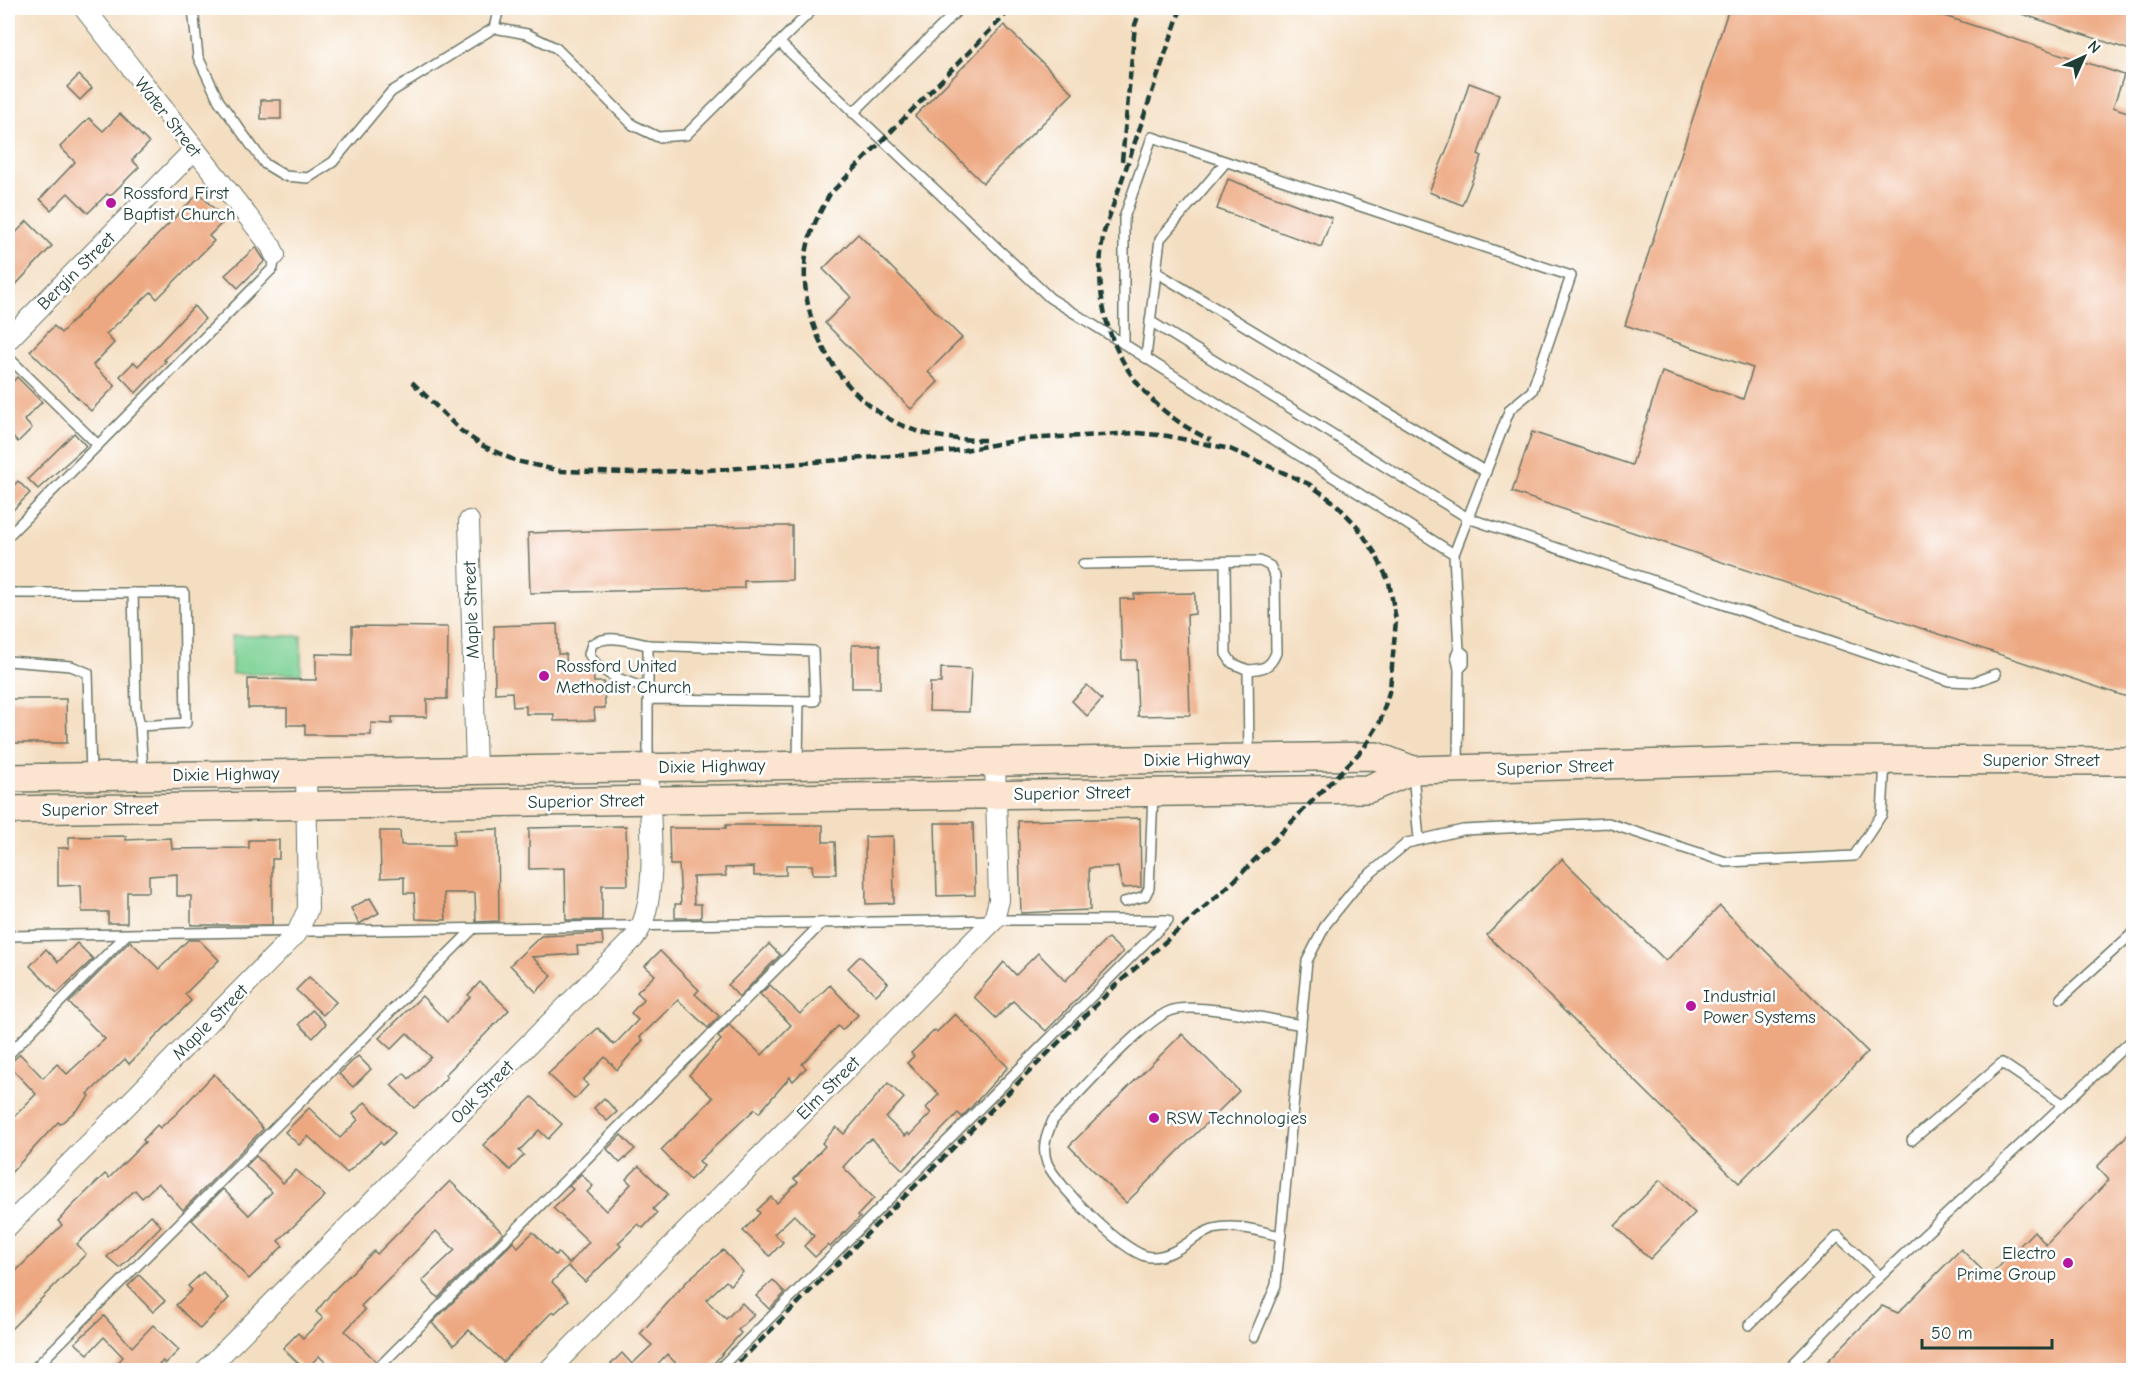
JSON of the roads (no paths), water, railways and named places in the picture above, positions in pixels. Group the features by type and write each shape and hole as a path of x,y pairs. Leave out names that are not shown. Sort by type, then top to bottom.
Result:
{"main road":[{"name":"Dixie Highway","path":"8,778 1376,756 1413,770"},
{"path":"1249,758 1249,790"},
{"name":"Superior Street","path":"8,810 1368,789 1413,770 1885,759 2133,761"}],"street":[{"name":"Water Street","path":"84,8 271,246 275,255"},
{"name":"Bergin Street","path":"8,340 194,150"},
{"name":"Maple Street","path":"469,521 476,770"},
{"path":"994,920 999,900 995,762"},
{"name":"Oak Street","path":"206,1371 622,951 643,926 650,891 648,767"},
{"name":"Maple Street","path":"8,1226 297,933 308,909 306,772"},
{"name":"Elm Street","path":"549,1371 994,920"}],"lane":[{"path":"192,8 198,57 219,101 265,164 285,176 308,178 333,162 390,92 494,28 527,34 556,48 633,125 658,137 686,135 814,8"},
{"path":"494,28 499,8"},
{"path":"853,113 960,8"},
{"path":"780,43 1050,298 1454,554"},
{"path":"1124,344 1124,218 1152,137 1571,276 1532,391 1510,409 1454,554 1459,650 1464,654 1464,664 1459,669 1458,769"},
{"path":"1146,357 1160,239 1226,162"},
{"path":"8,536 273,268 275,255"},
{"path":"1156,272 1486,472"},
{"path":"1150,321 1468,518 1950,681 1974,682 1996,674"},
{"path":"8,357 98,445"},
{"path":"1083,564 1260,561 1270,566 1275,576 1276,654 1272,664 1263,669 1248,670 1232,663 1226,654 1225,562"},
{"path":"8,593 184,593 186,723 140,726"},
{"path":"133,593 136,707 140,726 143,775"},
{"path":"612,639 648,645 813,651 815,701 648,694 604,673 594,664 589,654 592,644 600,640 612,639"},
{"path":"648,645 648,767"},
{"path":"8,661 71,666 88,673 92,776"},
{"path":"1248,670 1249,758"},
{"path":"798,765 799,701"},
{"path":"1254,1337 1276,1285 1307,961 1326,924 1360,882 1407,843 1419,840 1463,831 1608,823 1726,862 1854,856 1882,814 1885,759"},
{"path":"1413,770 1419,840"},
{"path":"1124,902 1146,896 1149,888 1153,792"},
{"path":"8,936 994,920 1168,920 718,1371"},
{"path":"376,1371 822,923"},
{"path":"33,1371 472,930"},
{"path":"2061,998 2133,932"},
{"path":"8,1055 126,935"},
{"path":"1281,1236 1236,1226 1212,1230 1174,1253 1149,1257 1125,1246 1065,1189 1047,1163 1044,1139 1053,1120 1147,1026 1170,1010 1194,1007 1301,1025"},
{"path":"1787,1371 1880,1276 2133,1038"},
{"path":"1912,1140 2002,1063 2063,1104"},
{"path":"1749,1325 1838,1236 1880,1276"}],"railway":[{"path":"985,440 951,438 917,431 890,419 866,403 846,382 828,357 816,331 807,302 805,273 810,237 830,194 1012,8"},
{"path":"1122,161 1135,25 1141,8"},
{"path":"1181,8 1104,232 1100,265 1102,297 1108,327 1120,355 1136,381 1156,404 1182,424 1211,440"},
{"path":"412,382 460,430 483,446 516,461 561,471 633,473 728,469 964,450 1024,439 1138,433 1168,436 1230,449 1309,484 1335,503 1357,526 1375,553 1389,582 1396,620 1390,689 1380,722 1364,748 1234,881 1114,987 731,1370"}],"place":[{"name":"Rossford First Baptist Church","path":"111,203"},
{"name":"Rossford United Methodist Church","path":"544,676"},
{"name":"Industrial Power Systems","path":"1691,1006"},
{"name":"RSW Technologies","path":"1154,1118"},
{"name":"Electro Prime Group","path":"2068,1263"}]}
